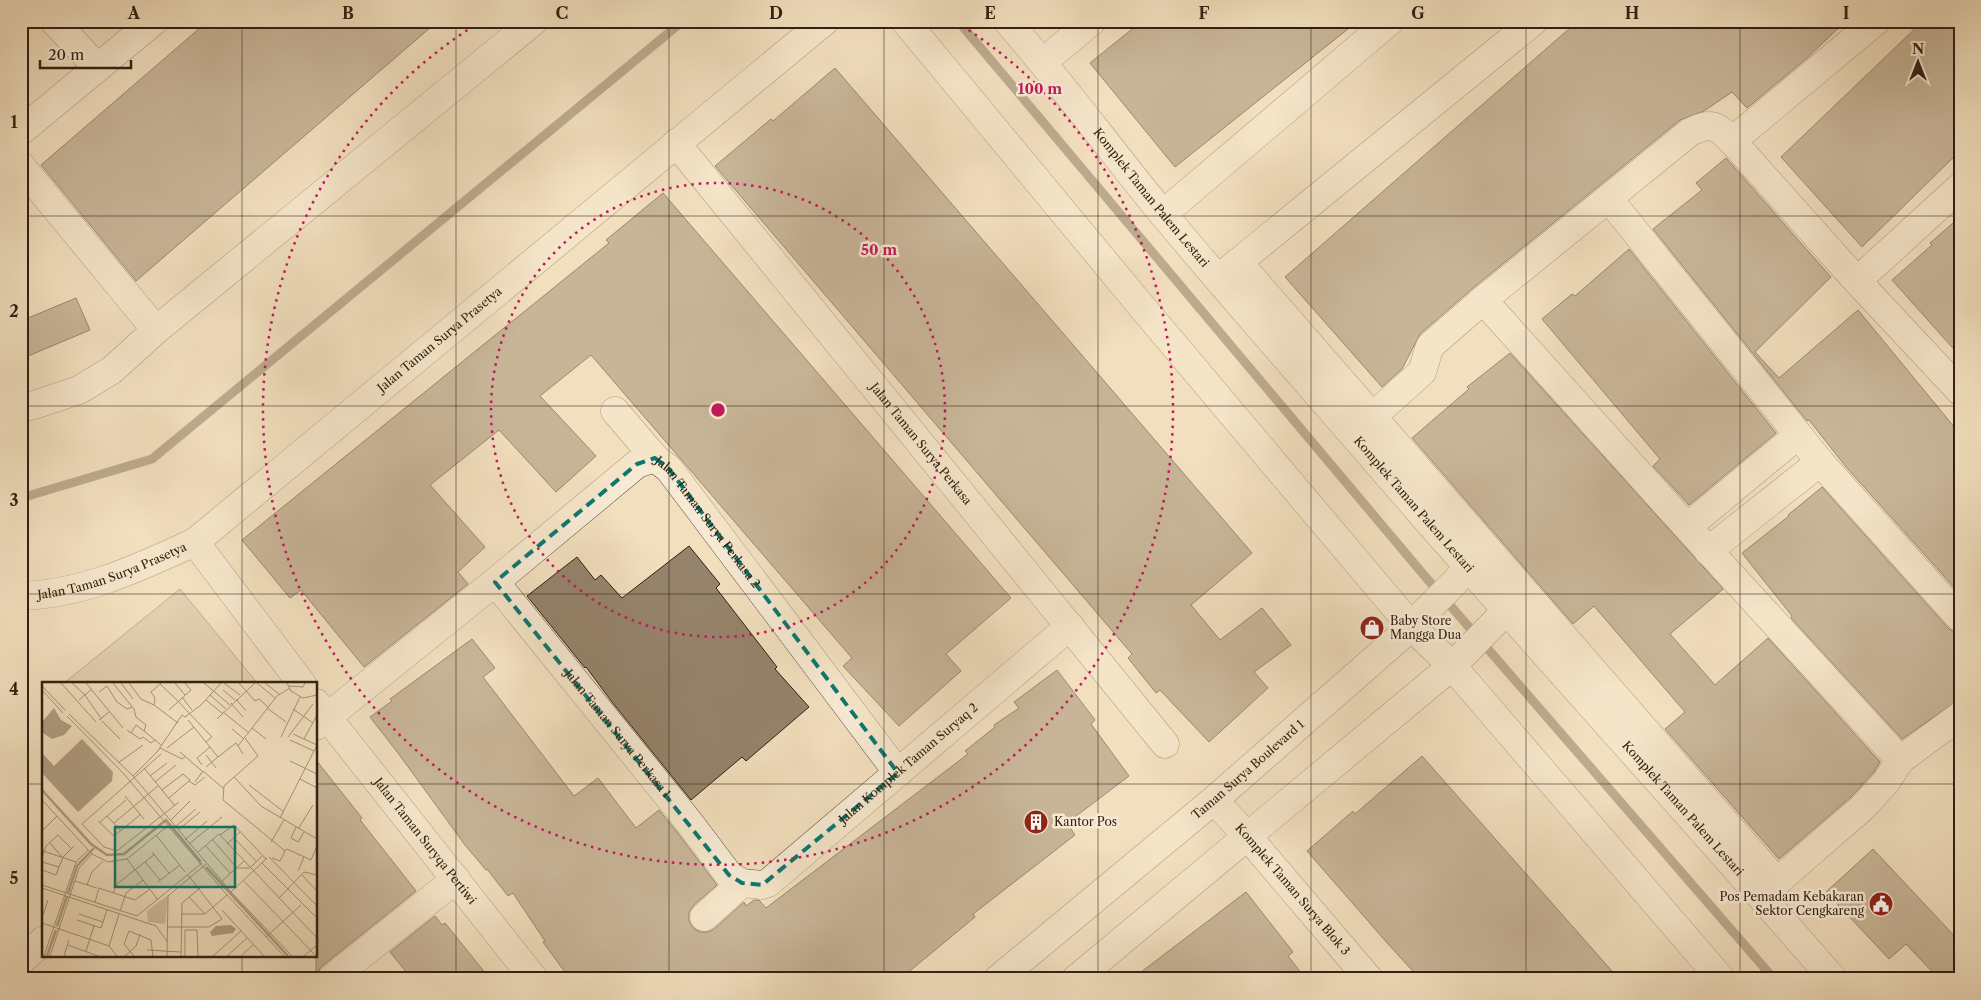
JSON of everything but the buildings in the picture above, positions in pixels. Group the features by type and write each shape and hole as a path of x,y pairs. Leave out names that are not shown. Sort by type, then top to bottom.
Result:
{"street":[{"path":"54,21 96,67"},
{"path":"21,131 96,67 154,21"},
{"path":"21,406 31,406 79,390 112,370 156,330 534,21"},
{"name":"Jalan Taman Surya Prasetya","path":"21,596 45,595 106,581 195,542 825,21"},
{"path":"905,21 1149,314 1418,618 1458,659 1721,979"},
{"name":"Komplek Taman Palem Lestari","path":"1007,21 1043,62 1163,214 1228,270 1461,574 1769,889 1833,979"},
{"path":"1043,62 1092,21"},
{"path":"1163,214 1390,21"},
{"path":"1534,21 1228,270 1373,416 1769,889 1863,807 1886,782 1900,760 1960,716"},
{"path":"1732,141 1876,21"},
{"path":"1373,416 1422,372 1430,346 1483,300 1690,132 1705,125 1719,128 1732,141 1857,281 1960,390"},
{"name":"Jalan Taman Surya Perkasa","path":"676,143 1165,744"},
{"path":"21,166 156,330"},
{"path":"1857,281 1960,187"},
{"path":"1609,199 1820,462 1960,618"},
{"path":"1483,300 1708,551 1900,760"},
{"path":"615,411 655,458"},
{"path":"1687,527 1798,435"},
{"name":"Jalan Taman Surya Perkasa 2","path":"320,716 357,694 638,464 655,458 669,469 898,773"},
{"path":"1708,551 1820,462"},
{"path":"195,542 300,682"},
{"name":"Taman Surya Boulevard 1","path":"998,979 1214,800 1418,618 1485,548"},
{"name":"Jalan Taman Surya Perkasa 1","path":"495,582 689,822 728,875 742,883"},
{"path":"1076,979 1248,837 1458,659 1502,614"},
{"name":"Jalan Komplek Taman Suryaq 2","path":"742,883 762,885 768,883 1070,626"},
{"name":"Jalan Taman Suryqa Pertiwi","path":"320,716 456,879 534,979"},
{"name":"Komplek Taman Surya Blok 3","path":"1214,800 1369,979"},
{"path":"331,979 456,879"},
{"path":"704,917 742,883"},
{"path":"21,961 42,942"}],"highlighted area":[{"path":"655,458 669,469 898,773 762,885 742,883 729,875 495,582 637,464"}],"shaded area":[{"path":"180,589 256,682 65,682"}],"waterway":[{"path":"21,498 152,459 683,21"},
{"path":"958,21 1423,574 1774,979"}],"place":[{"name":"Baby Store Mangga Dua","path":"1372,628"},
{"name":"Kantor Pos","path":"1036,822"},
{"name":"Pos Pemadam Kebakaran Sektor Cengkareng","path":"1881,904"}]}
